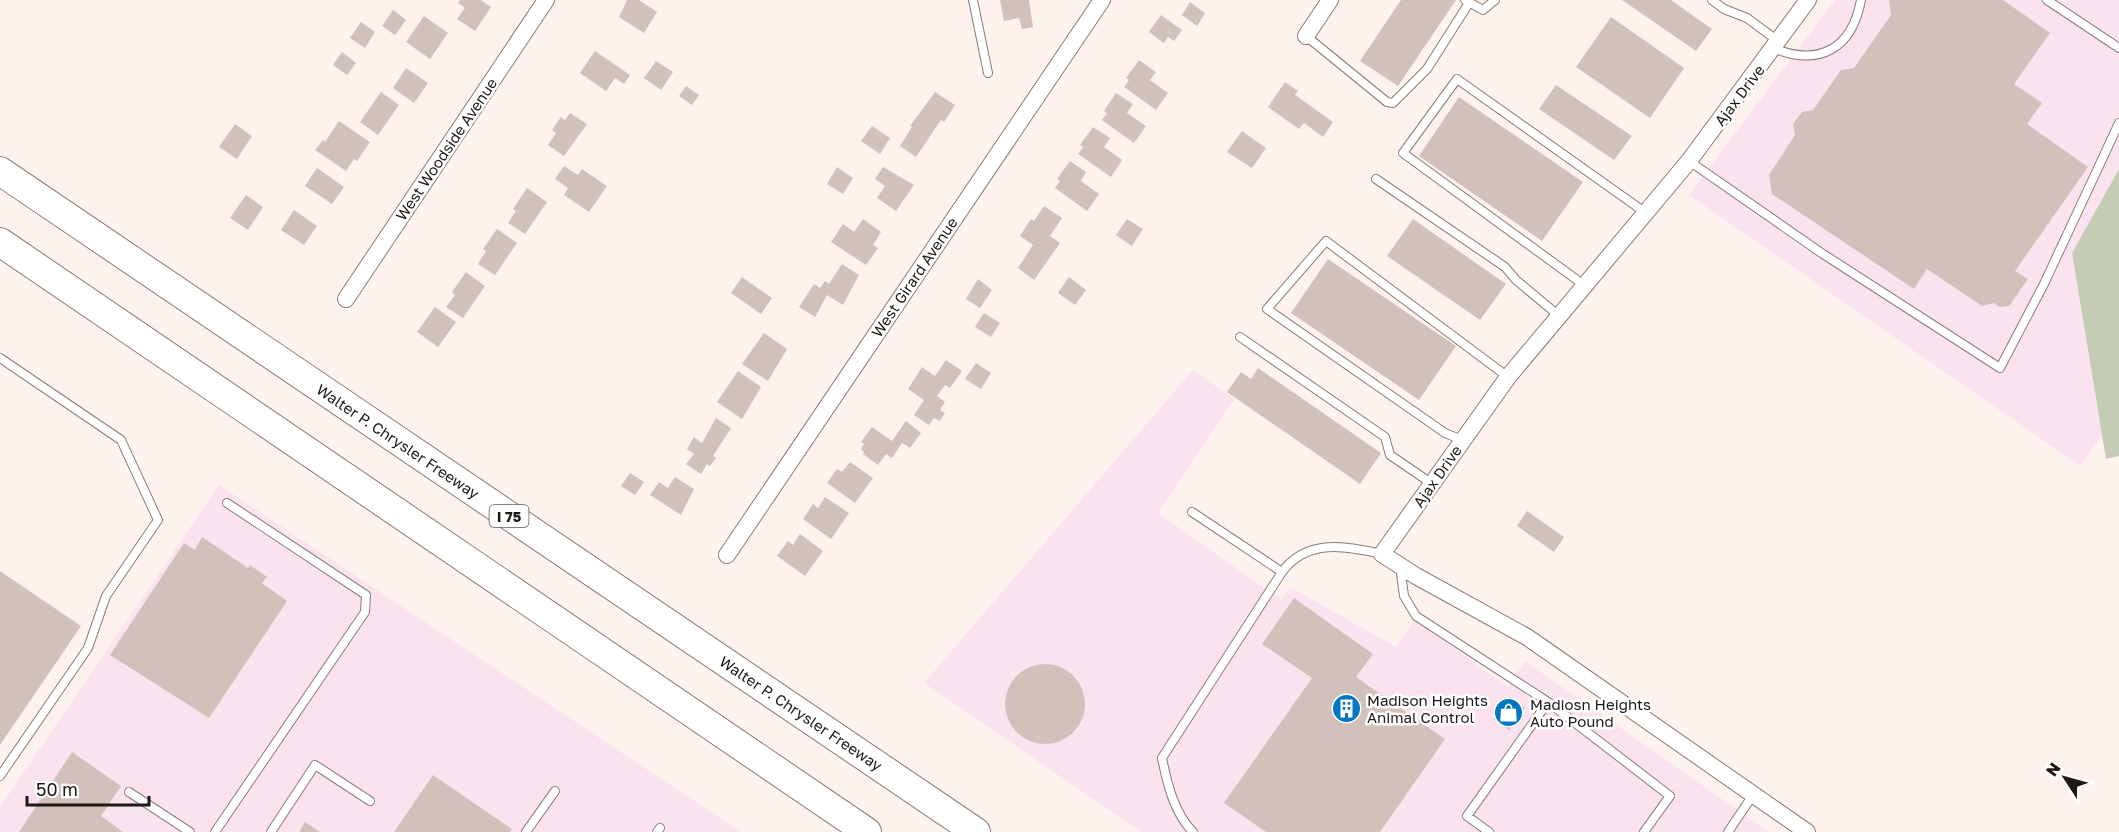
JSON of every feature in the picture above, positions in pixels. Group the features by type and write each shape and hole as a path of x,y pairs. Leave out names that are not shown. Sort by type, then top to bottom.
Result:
{"highway":[{"name":"Walter P. Chrysler Freeway","path":"0,171 976,832"},
{"path":"0,242 867,832"}],"street":[{"name":"West Woodside Avenue","path":"346,299 546,0"},
{"name":"West Girard Avenue","path":"727,555 1102,0"},
{"path":"1306,36 1330,0"},
{"name":"Ajax Drive","path":"1382,554 1508,378 1558,315 1689,161 1808,0"},
{"path":"1382,554 1527,636 1806,832"}],"lane":[{"path":"973,0 988,73"},
{"path":"1306,36 1387,102 1393,103 1427,69 1467,2 1483,10 1495,0"},
{"path":"1712,0 1724,9 1747,18 1790,56 1806,58 1824,54 1853,27 1861,0"},
{"path":"2047,0 2119,48"},
{"path":"1584,285 1403,153 1457,78 1646,213"},
{"path":"1689,161 1823,254 2000,368 2044,284 2119,123"},
{"path":"1376,179 1505,267 1516,280 1558,315"},
{"path":"1462,440 1445,433 1267,309 1326,241 1508,378"},
{"path":"1240,336 1385,437 1390,455 1431,483"},
{"path":"0,358 121,440 158,520 106,596 88,648 0,776"},
{"path":"214,832 364,612 366,595 227,503"},
{"path":"1192,512 1282,572"},
{"path":"1193,832 1185,824 1175,802 1162,758 1282,572 1289,563 1311,550 1342,545 1382,554"},
{"path":"1400,566 1404,596 1416,615 1548,702 1670,796 1644,832"},
{"path":"1489,832 1467,816 1548,702"},
{"path":"271,832 315,765 370,801"},
{"path":"526,832 555,791"},
{"path":"129,792 190,832"},
{"path":"1728,832 1754,795"}],"shaded area":[{"path":"1835,0 2119,0 2119,169 2072,253 2102,435 2080,466 1689,195"},
{"path":"1193,370 1234,399 1158,513 1281,600 1290,587 1396,647 1415,620 1508,687 1525,661 1769,832 1141,832 924,683"},
{"path":"219,485 741,832 0,832 0,807"}],"green space":[{"path":"2119,169 2119,456 2106,459 2072,253"}],"building":[{"path":"460,0 481,0 491,7 475,31 457,19 465,8 458,3"},
{"path":"627,0 639,0 657,12 644,33 619,17"},
{"path":"1000,0 1029,0 1033,27 1022,29 1019,18 1004,21"},
{"path":"1401,0 1456,0 1398,86 1360,61"},
{"path":"1622,0 1671,0 1712,29 1696,51"},
{"path":"1889,0 2003,0 2050,33 2014,84 2042,103 2027,124 2088,167 2015,271 2028,279 2009,306 1999,307 1994,303 1982,306 1927,269 1914,289 1772,194 1769,175 1795,135 1793,124 1802,112 1813,110 1841,70 1854,68 1891,15"},
{"path":"1190,2 1205,13 1197,26 1182,15"},
{"path":"393,10 406,20 395,35 382,26"},
{"path":"1161,15 1182,30 1174,41 1168,37 1164,43 1149,32"},
{"path":"424,16 448,33 430,59 406,42"},
{"path":"1611,17 1684,68 1650,118 1576,67"},
{"path":"361,22 375,32 365,48 350,38"},
{"path":"595,51 630,75 624,84 615,78 606,91 580,73"},
{"path":"342,52 356,63 347,75 333,65"},
{"path":"1139,60 1156,72 1150,80 1168,93 1156,110 1124,87 1129,80 1126,78"},
{"path":"656,61 673,72 661,90 644,78"},
{"path":"406,68 428,83 414,103 393,88"},
{"path":"1285,82 1298,91 1295,95 1333,122 1323,137 1304,123 1299,129 1268,107"},
{"path":"1556,85 1632,136 1614,160 1539,109"},
{"path":"686,86 699,95 692,105 679,96"},
{"path":"381,92 399,105 378,135 360,122"},
{"path":"935,92 955,105 944,122 941,120 916,157 900,146 912,127 910,126"},
{"path":"1116,93 1133,104 1127,113 1146,126 1134,143 1102,120 1107,113 1104,111"},
{"path":"1459,97 1583,182 1542,241 1419,156"},
{"path":"570,113 587,124 564,156 548,145 556,133 552,130 561,117 565,120"},
{"path":"339,121 370,142 357,161 354,159 346,171 315,150 323,140 325,142"},
{"path":"235,124 252,136 237,159 219,147"},
{"path":"872,126 890,138 880,154 861,141"},
{"path":"1093,127 1110,138 1104,147 1122,160 1111,177 1078,154 1083,147 1080,145"},
{"path":"1242,131 1266,148 1252,168 1227,152"},
{"path":"1070,161 1086,172 1081,181 1099,194 1087,211 1055,188 1060,181 1057,179"},
{"path":"564,166 578,175 582,169 607,186 589,212 564,195 568,188 555,179"},
{"path":"837,167 853,178 843,194 827,184"},
{"path":"883,167 914,185 896,211 877,198 885,186 875,179"},
{"path":"317,168 344,187 332,204 305,186"},
{"path":"527,188 547,202 525,234 508,223 516,211 513,209"},
{"path":"246,195 263,207 248,230 230,218"},
{"path":"1044,206 1062,218 1050,236 1060,243 1034,280 1018,268 1033,245 1020,236 1031,219 1034,221"},
{"path":"294,210 317,226 304,245 281,230"},
{"path":"863,219 881,232 873,245 878,248 866,265 831,242 843,224 854,232"},
{"path":"1127,219 1143,229 1132,246 1116,235"},
{"path":"1413,219 1506,284 1480,320 1387,256"},
{"path":"497,229 517,243 495,275 478,264 486,251 483,249"},
{"path":"1328,259 1456,346 1419,400 1291,313"},
{"path":"842,264 859,275 843,305 827,295 815,317 799,307 814,284 820,288 825,281 829,284"},
{"path":"466,272 485,286 463,318 446,307 455,295 452,292"},
{"path":"742,277 772,298 761,314 731,293"},
{"path":"1069,277 1086,290 1075,305 1058,293"},
{"path":"978,279 992,290 980,308 966,299"},
{"path":"435,307 456,322 438,347 417,332"},
{"path":"984,313 1000,323 991,337 975,327"},
{"path":"764,333 787,349 768,381 742,364"},
{"path":"946,360 962,371 950,388 945,385 937,396 945,402 940,410 945,413 940,421 934,418 929,425 914,415 924,400 908,389 922,367 935,376"},
{"path":"976,363 991,373 981,389 965,379"},
{"path":"1258,368 1381,453 1360,484 1227,392 1241,372 1251,379"},
{"path":"738,371 761,387 742,419 717,402"},
{"path":"716,418 731,428 713,456 716,458 710,466 707,464 701,474 686,464 694,454 687,449 694,437 702,443"},
{"path":"906,421 921,433 910,448 902,443 892,458 886,454 878,465 863,454 861,449 864,444 861,442 872,427 892,441"},
{"path":"850,462 873,478 855,503 827,483 837,469 842,472"},
{"path":"630,473 644,482 635,495 621,486"},
{"path":"675,477 694,489 681,515 650,495 659,482 668,488"},
{"path":"825,497 849,513 831,539 803,519 813,504 818,508"},
{"path":"1527,511 1564,537 1554,552 1517,526"},
{"path":"800,534 823,551 805,576 777,556 788,541 793,545"},
{"path":"202,537 248,568 250,565 267,577 262,583 287,601 209,718 110,655 184,543 195,550"},
{"path":"0,571 81,626 0,745"},
{"name":"Madison Heights Animal Control","path":"1294,598 1373,654 1356,677 1445,739 1380,832 1266,832 1224,803 1312,678 1262,644"},
{"path":"1045,664 1060,667 1073,676 1082,689 1085,704 1082,719 1073,732 1060,741 1045,744 1030,741 1017,732 1008,719 1005,704 1008,689 1017,676 1030,667"},
{"name":"Madiosn Heights Auto Pound","path":"1509,697 1525,708 1509,730 1494,719"},
{"path":"72,752 121,786 101,816 123,832 19,832"},
{"path":"433,775 512,829 510,832 394,832"},
{"path":"305,822 320,832 299,832"}],"place":[{"name":"Madison Heights Animal Control","path":"1346,709"},
{"name":"Madiosn Heights Auto Pound","path":"1509,713"}]}
